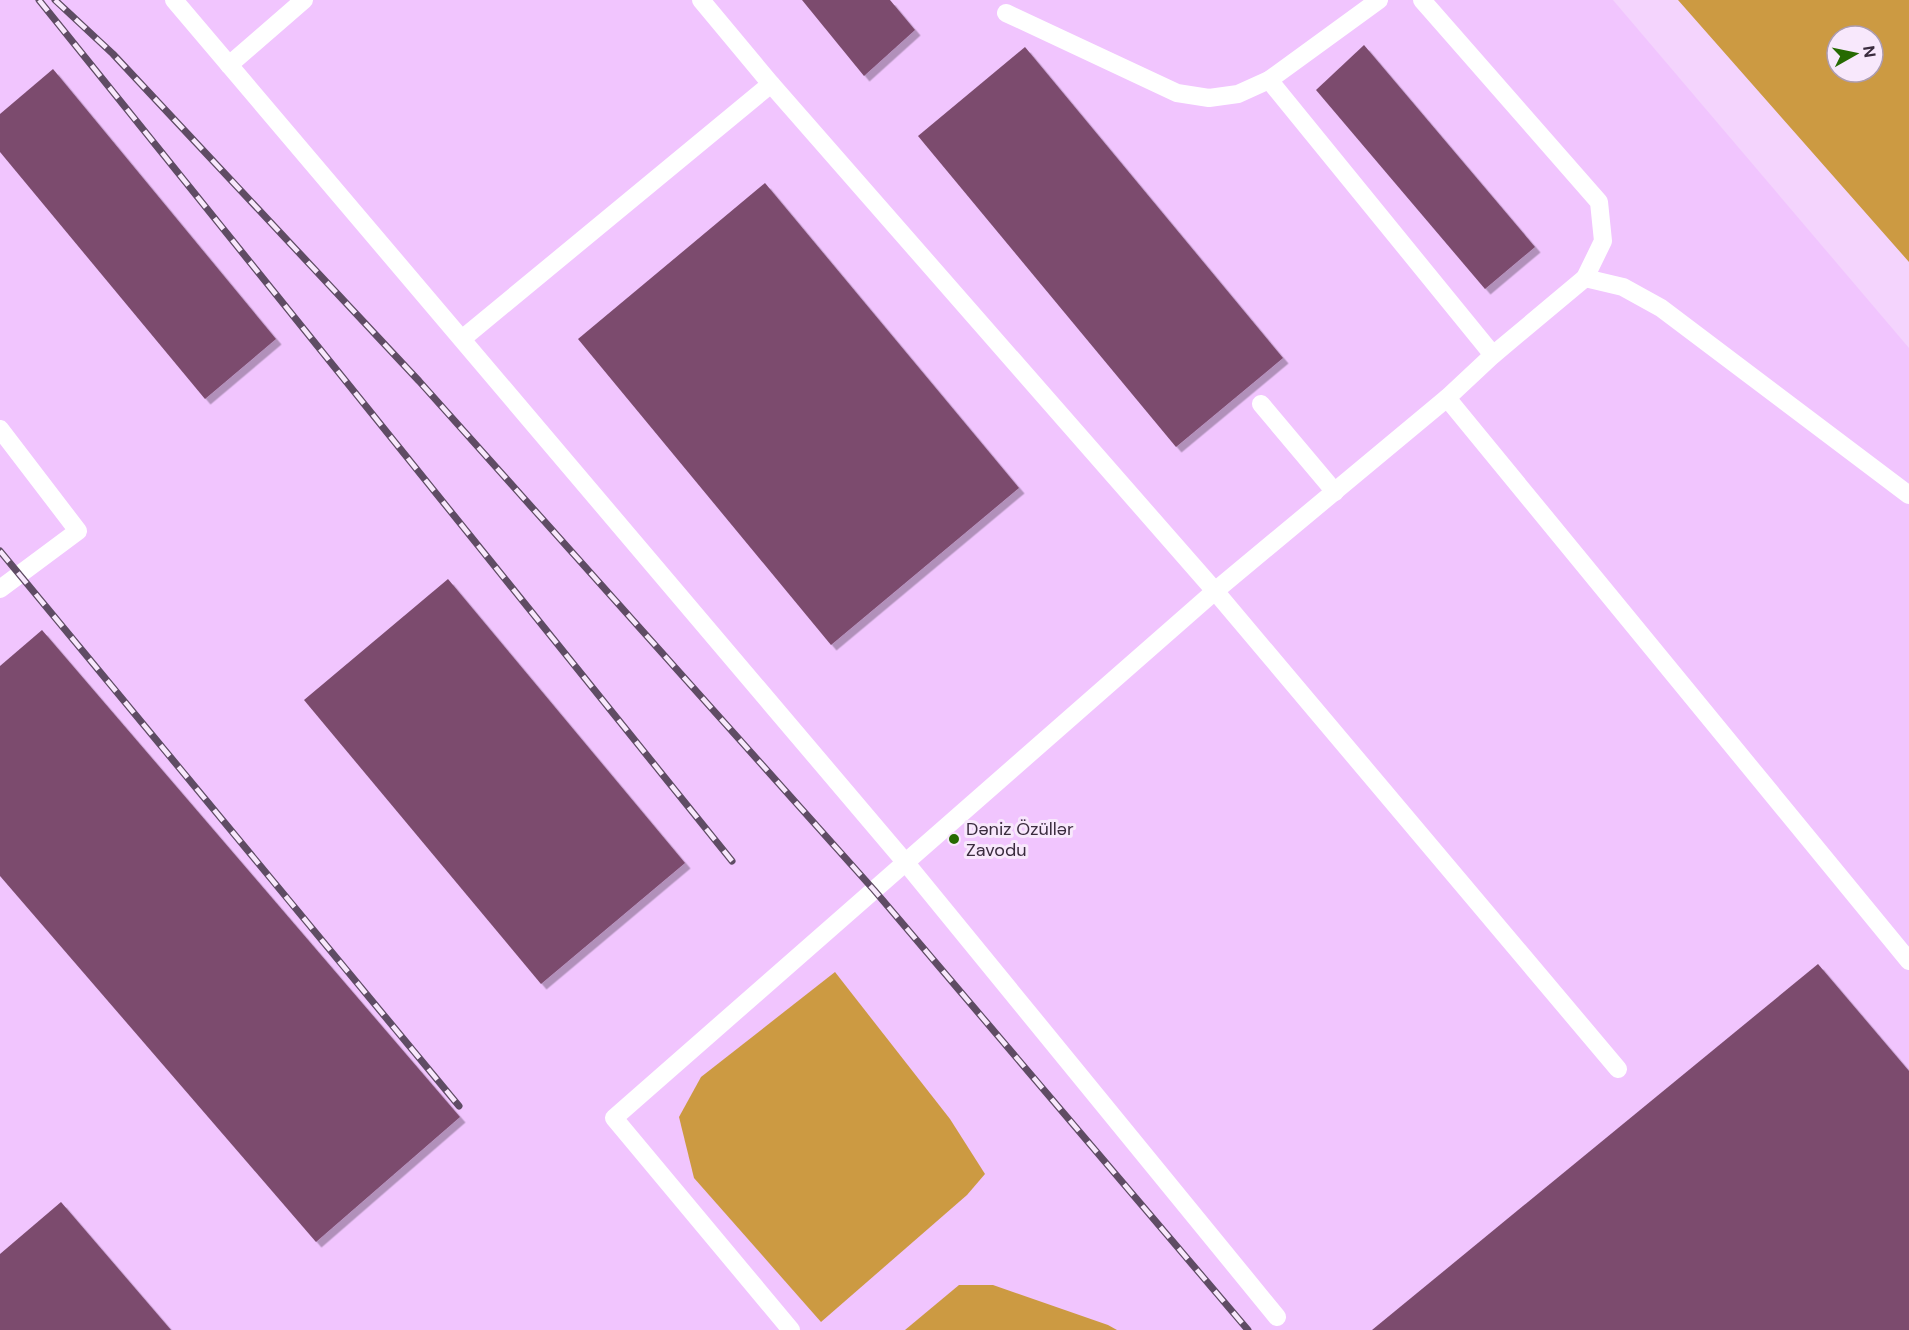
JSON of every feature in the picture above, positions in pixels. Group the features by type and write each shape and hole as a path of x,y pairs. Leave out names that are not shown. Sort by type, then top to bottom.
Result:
{"lane":[{"path":"174,0 906,863 1277,1317"},
{"path":"229,65 304,0"},
{"path":"701,0 771,84 1215,591 1618,1069"},
{"path":"1006,13 1177,93 1209,98 1238,94 1269,80 1378,0"},
{"path":"791,1330 614,1118 1215,591 1447,398 1493,355 1585,278 1603,241 1599,202 1422,0"},
{"path":"1269,80 1493,355"},
{"path":"462,339 771,84"},
{"path":"1585,278 1623,287 1661,308 1909,495"},
{"path":"1447,398 1909,961"},
{"path":"1261,404 1335,492"},
{"path":"0,429 78,531 0,589"}],"shaded area":[{"name":"Dəniz Özüllər Zavodu","path":"0,0 1613,0 1909,348 1909,1330 0,1330"},
{"path":"1678,0 1909,0 1909,262"},
{"path":"835,972 950,1119 985,1174 967,1195 821,1322 694,1178 679,1117 701,1077"},
{"path":"959,1285 993,1285 1117,1330 905,1330"}],"building":[{"path":"802,0 890,0 915,30 864,76"},
{"path":"1364,45 1535,247 1485,289 1316,90"},
{"path":"1025,47 1283,358 1176,447 918,136"},
{"path":"53,69 276,339 205,399 0,152 0,114"},
{"path":"765,183 1019,488 831,645 578,339"},
{"path":"448,579 685,863 541,984 304,700"},
{"path":"42,630 460,1117 316,1242 0,876 0,666"},
{"path":"1818,964 1909,1071 1909,1330 1372,1330"},
{"path":"61,1202 171,1330 0,1330 0,1254"}],"railway":[{"path":"39,0 732,861"},
{"path":"55,0 113,54 419,381 874,890 1248,1330"},
{"path":"0,551 459,1106"}],"place":[{"name":"Dəniz Özüllər Zavodu","path":"954,839"}]}
